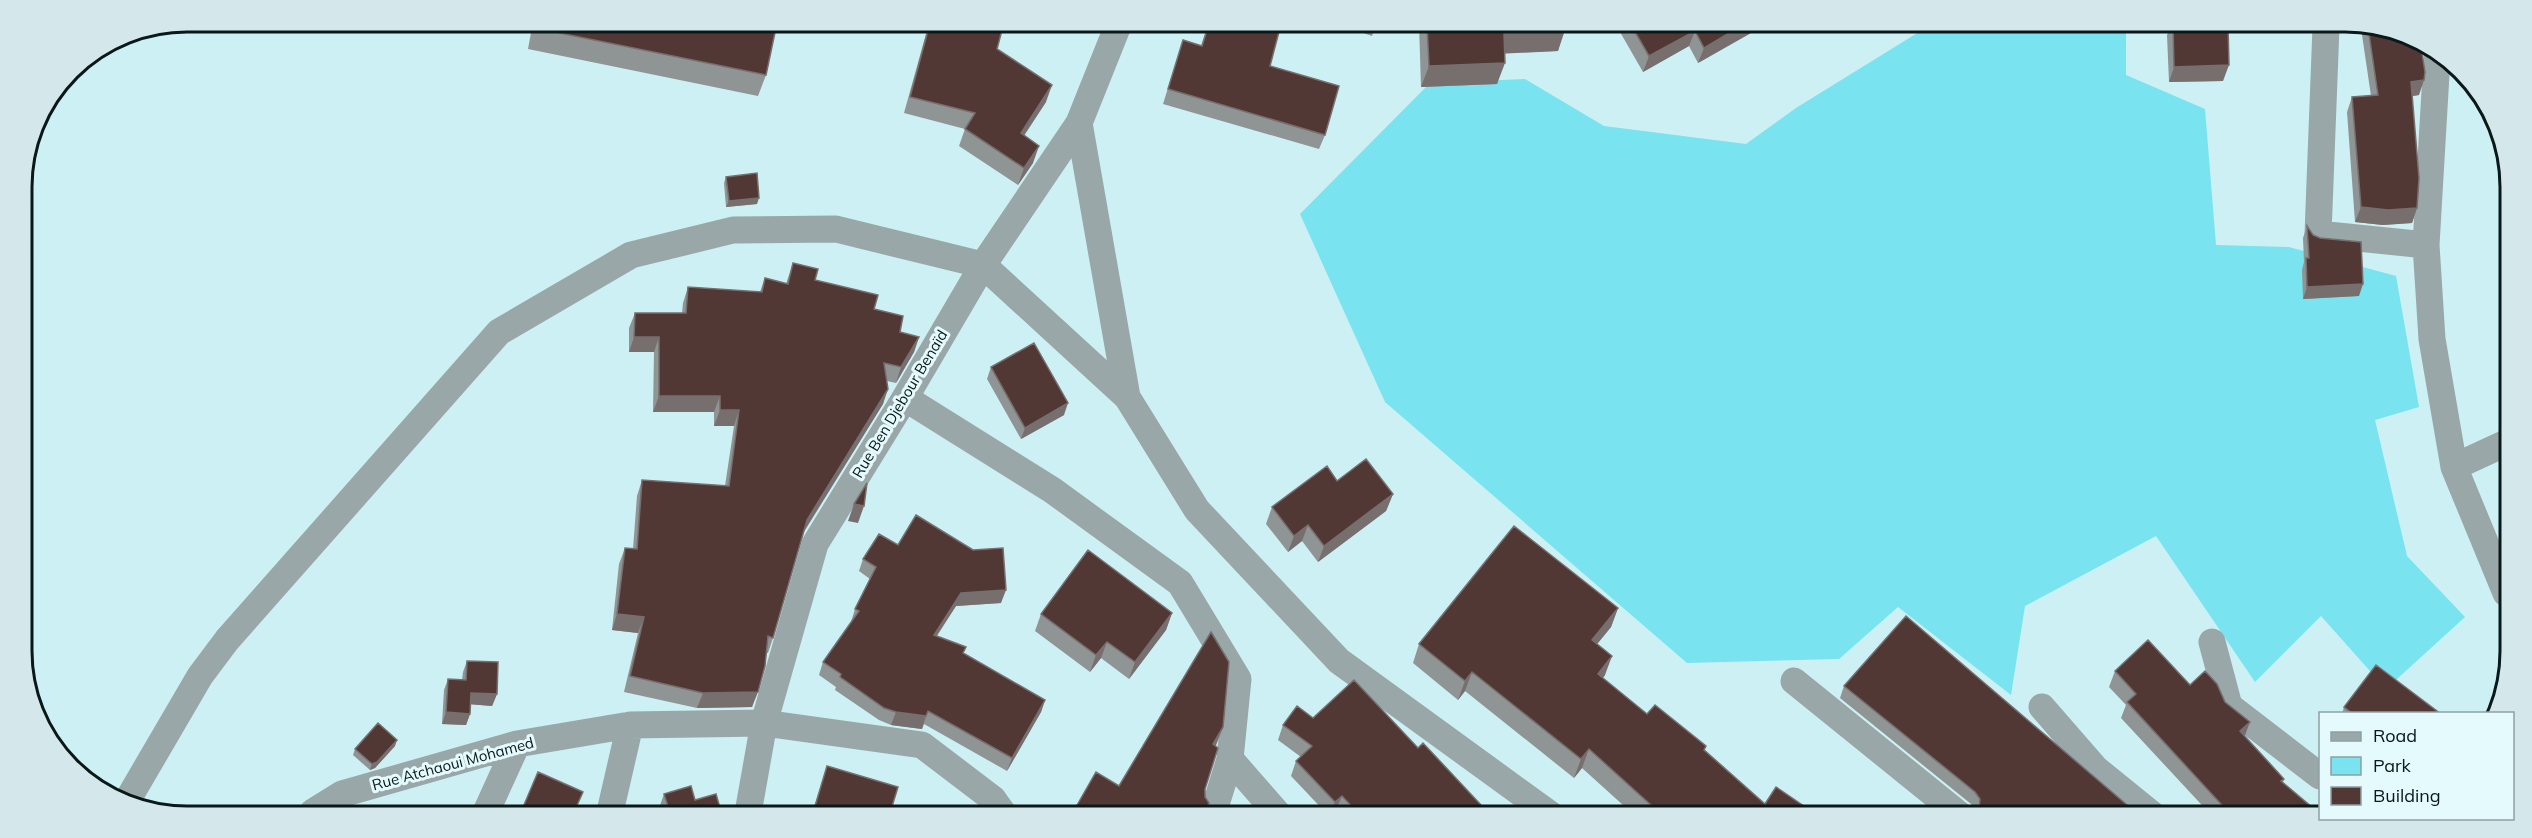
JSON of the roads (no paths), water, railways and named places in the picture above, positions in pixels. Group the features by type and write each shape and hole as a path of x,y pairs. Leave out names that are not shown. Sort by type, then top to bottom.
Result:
{"street":[{"name":"Rue Ben Djebour Benaïd","path":"749,806 764,723 815,544 983,265 1079,123 1115,32"},
{"path":"2326,32 2318,234 2426,245"},
{"path":"2437,62 2426,245 2432,339 2454,467 2500,578"},
{"path":"1079,123 1127,397"},
{"path":"130,796 200,676 228,640 500,332 631,255 733,230 836,229 983,265 1127,397 1197,510 1339,661 1539,806"},
{"path":"905,398 1052,490 1180,583 1238,679 1230,759 1215,806"},
{"path":"2454,467 2500,446"},
{"path":"2212,642 2229,706 2319,775"},
{"path":"1794,681 1949,806"},
{"path":"2042,706 2096,769 2142,806"},
{"name":"Rue Atchaoui Mohamed","path":"323,806 342,794 517,744 630,725 764,723 922,745 993,798 998,806"},
{"path":"611,806 630,725"},
{"path":"489,806 517,744"},
{"path":"1230,759 1271,806"}]}
